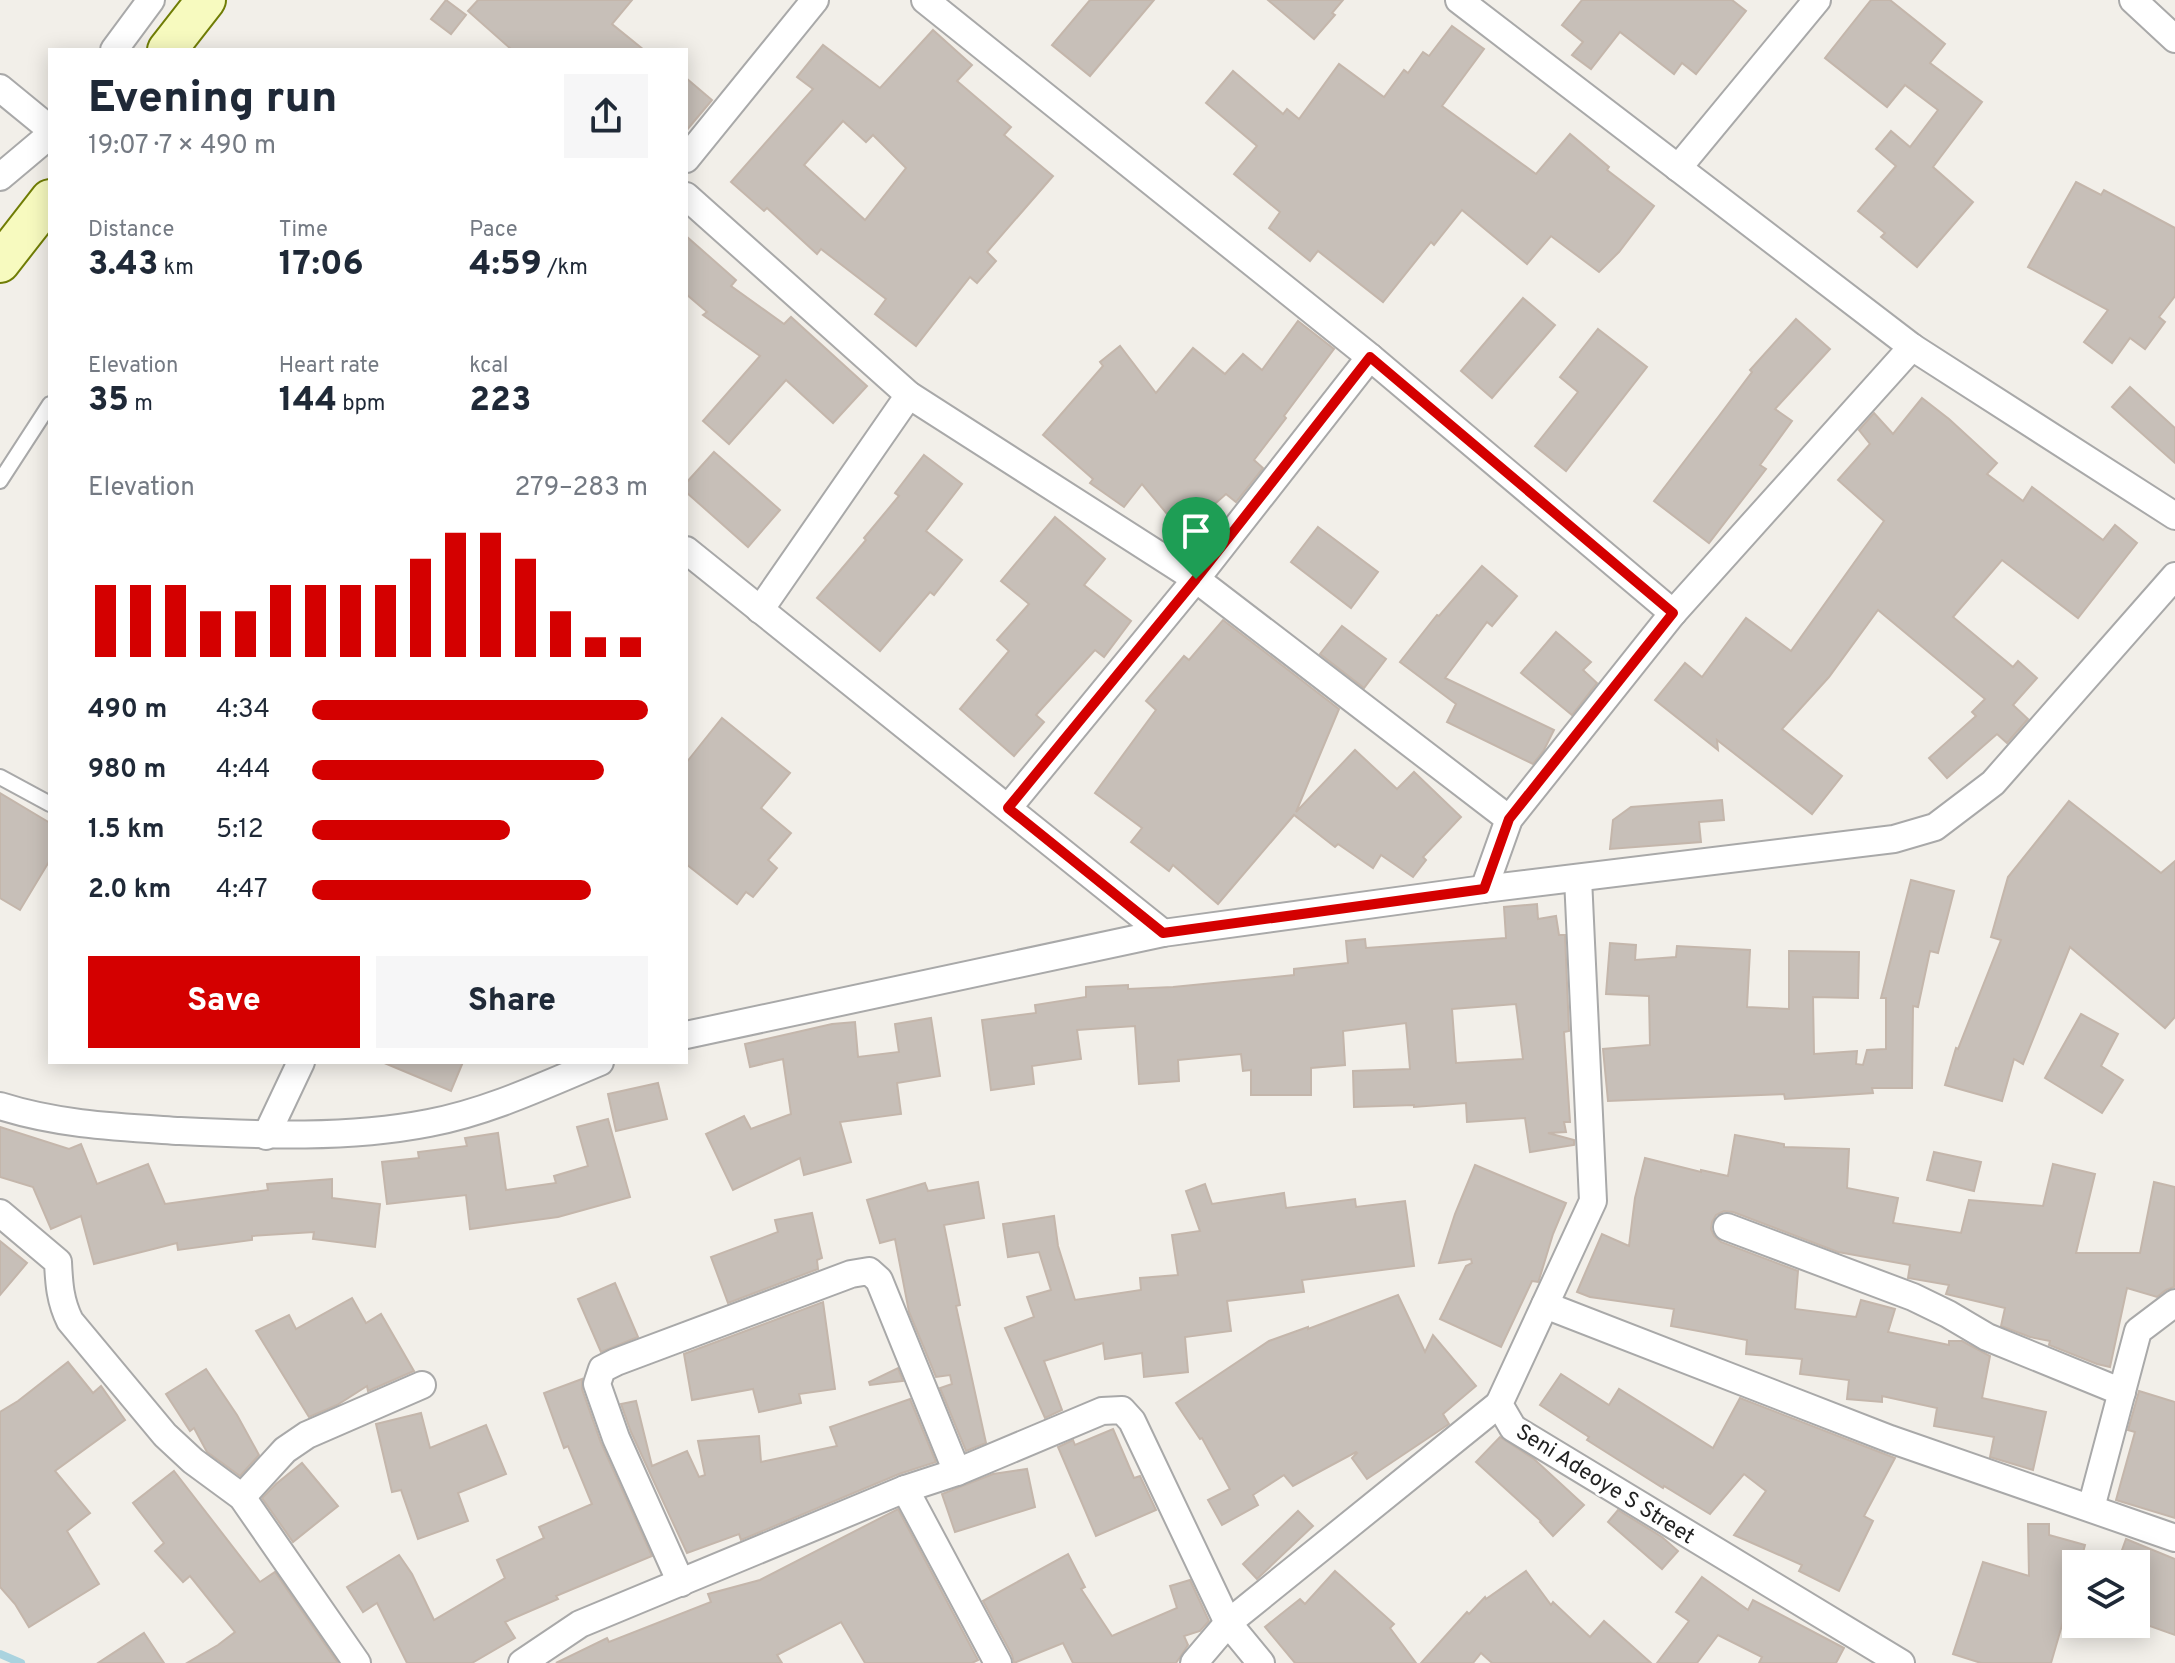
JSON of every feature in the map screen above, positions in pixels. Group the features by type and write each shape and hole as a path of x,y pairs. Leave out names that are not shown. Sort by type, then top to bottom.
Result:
{"main road":[{"path":"169,48 206,0"},
{"path":"0,263 48,202"}],"street":[{"path":"115,48 151,0"},
{"path":"688,157 815,0"},
{"path":"925,0 1370,357 1673,613"},
{"path":"1459,0 1912,347 2175,516"},
{"path":"1678,168 1817,0"},
{"path":"2133,0 2175,39"},
{"path":"0,88 48,130"},
{"path":"0,177 48,134"},
{"path":"688,198 909,395 1196,579 1509,819"},
{"path":"1484,889 1509,819 1673,613 1912,347"},
{"path":"1008,808 1196,579 1370,357"},
{"path":"760,610 909,395"},
{"path":"688,552 1163,933"},
{"path":"688,1035 1163,933 1484,889 1894,839 1935,827 1993,783 2175,576"},
{"name":"Seni Adeoye S Street","path":"1578,878 1593,1201 1499,1404 1513,1428 1901,1663"},
{"path":"266,1136 300,1064"},
{"path":"0,1106 48,1120 98,1126 266,1136 348,1133 429,1123 482,1109 595,1064"},
{"path":"0,1213 58,1262 61,1298 70,1321 165,1435 193,1461 242,1497 357,1663"},
{"path":"1727,1227 1913,1297 1987,1337 2122,1392"},
{"path":"681,1583 616,1438 597,1384 602,1369 616,1362 851,1274 869,1271 879,1280 957,1472"},
{"path":"2091,1508 2138,1331 2175,1303"},
{"path":"1545,1305 1890,1439 2175,1538"},
{"path":"242,1497 285,1450 307,1435 422,1385"},
{"path":"1194,1663 1228,1623 1499,1404"},
{"path":"522,1663 580,1624 1102,1411 1122,1410 1132,1421 1228,1623 1261,1663"},
{"path":"905,1489 998,1663"}],"lane":[{"path":"0,481 48,407"},
{"path":"0,777 48,803"}],"building":[{"path":"446,0 466,15 451,34 431,19"},
{"path":"478,0 632,0 612,24 642,48 510,48 468,11"},
{"path":"1090,0 1154,0 1090,76 1052,45"},
{"path":"1268,0 1343,0 1332,13 1335,15 1314,39"},
{"path":"1582,0 1732,0 1746,11 1696,74 1682,63 1674,74 1620,32 1591,69 1572,55 1583,42 1562,25"},
{"path":"1871,0 1890,0 1945,44 1930,63 1982,102 1933,167 1973,202 1917,267 1881,237 1885,233 1858,211 1896,166 1876,149 1891,131 1910,147 1938,110 1905,85 1887,107 1825,58"},
{"path":"1452,26 1484,49 1442,106 1536,174 1570,134 1609,167 1607,170 1654,206 1619,252 1599,272 1551,236 1527,264 1462,210 1434,245 1431,242 1383,302 1318,251 1310,261 1269,228 1280,212 1234,174 1257,146 1206,103 1233,71 1283,114 1287,109 1299,119 1339,64 1384,97 1404,70 1408,73 1423,52 1429,56"},
{"path":"933,30 972,65 957,81 1011,127 1004,135 1053,176 987,252 996,261 977,283 970,277 916,346 875,314 886,299 821,249 817,254 767,208 764,211 731,182 813,89 797,77 823,45 880,88","holes":["843,121 866,142 873,135 906,168 865,220 804,165"]},
{"path":"688,80 712,100 688,129"},
{"path":"2076,182 2101,195 2104,190 2175,228 2175,296 2159,317 2165,322 2145,349 2130,338 2112,363 2084,342 2108,310 2028,267"},
{"path":"688,238 736,280 731,286 784,324 791,317 867,386 833,423 786,380 729,444 703,421 760,356 703,315 707,312 688,296"},
{"path":"1523,298 1555,325 1492,398 1461,371"},
{"path":"1796,319 1830,349 1775,409 1792,421 1760,465 1766,469 1709,543 1654,501 1752,372 1750,370"},
{"path":"1298,321 1334,349 1254,460 1263,468 1236,502 1226,494 1200,517 1186,501 1168,515 1142,484 1124,507 1090,483 1093,479 1043,435 1103,366 1100,362 1120,346 1156,393 1193,348 1225,374 1243,354 1262,370"},
{"path":"1598,329 1647,367 1566,471 1535,446 1578,392 1560,377"},
{"path":"2130,387 2175,428 2175,463 2112,407"},
{"path":"1922,398 1997,463 1987,474 2023,501 2032,487 2103,540 2115,525 2137,543 2078,618 2002,560 1953,617 2013,667 2018,661 2037,678 2013,705 2028,719 2007,743 1997,734 1947,778 1929,758 1976,716 1972,712 1985,699 1878,610 1829,677 1782,729 1842,776 1812,814 1717,740 1718,750 1655,700 1685,663 1702,677 1746,618 1791,651 1884,521 1838,480 1870,444 1859,430 1874,413 1893,434"},
{"path":"714,452 780,510 748,547 688,494 688,481"},
{"path":"924,455 962,484 926,531 962,560 934,595 930,592 880,651 817,598 899,496 895,493"},
{"path":"1055,517 1105,559 1084,585 1131,621 1104,657 1095,650 1036,715 1044,722 1014,756 960,709 1009,651 997,640 1029,604 1001,581"},
{"path":"1318,527 1378,572 1351,608 1291,562"},
{"path":"1482,566 1517,596 1492,626 1487,622 1445,678 1554,730 1533,764 1447,722 1456,704 1400,662"},
{"path":"1223,620 1339,709 1296,812 1355,750 1397,789 1414,772 1461,817 1423,857 1426,860 1413,877 1381,855 1373,868 1338,844 1335,847 1294,815 1218,904 1173,865 1169,871 1131,842 1142,828 1095,793 1156,710 1146,701 1184,656 1189,660"},
{"path":"1342,626 1386,659 1364,688 1320,654"},
{"path":"1556,632 1591,662 1583,670 1597,683 1572,715 1521,673"},
{"path":"722,718 790,773 761,808 791,833 768,860 777,868 753,897 746,892 737,904 688,866 688,760"},
{"path":"0,793 48,822 48,863 20,910 0,898"},
{"path":"1722,800 1724,820 1699,822 1701,842 1610,849 1613,820 1631,807"},
{"path":"2069,801 2161,873 2175,861 2175,1017 2165,1028 2070,947 2023,1064 2014,1059 2002,1101 1945,1085 1956,1048 2001,940 1991,937 2008,877"},
{"path":"1911,880 1954,891 1938,953 1930,951 1918,1007 1913,1006 1912,1088 1872,1088 1873,1093 1785,1099 1784,1094 1608,1101 1603,1049 1650,1045 1649,996 1606,994 1610,943 1636,945 1635,960 1676,957 1677,946 1750,950 1747,1007 1789,1009 1789,951 1859,952 1858,998 1813,997 1814,1054 1857,1051 1856,1064 1863,1065 1867,1050 1886,1049 1886,998 1881,998"},
{"path":"1537,904 1538,919 1556,916 1559,935 1565,935 1569,1031 1564,1032 1570,1122 1564,1122 1566,1132 1548,1133 1574,1140 1574,1145 1530,1152 1525,1118 1467,1122 1466,1103 1354,1107 1353,1071 1410,1069 1406,1023 1343,1031 1345,1065 1311,1068 1311,1095 1251,1095 1251,1070 1243,1071 1241,1054 1178,1060 1179,1081 1139,1084 1135,1026 1077,1030 1081,1059 1032,1066 1034,1084 991,1090 982,1020 1036,1013 1035,1005 1086,997 1086,987 1173,987 1294,975 1294,969 1348,963 1346,941 1365,939 1366,948 1506,938 1504,907","holes":["1516,1004 1523,1059 1456,1063 1452,1009"]},
{"path":"2081,1014 2118,1034 2101,1066 2123,1080 2102,1113 2045,1078"},
{"path":"931,1018 940,1076 897,1083 901,1114 840,1122 851,1162 804,1175 800,1158 733,1190 706,1134 744,1116 751,1129 791,1114 783,1059 750,1067 745,1044 832,1024 855,1022 858,1057 899,1052 895,1024"},
{"path":"387,1064 462,1064 451,1091"},
{"path":"658,1083 667,1119 616,1131 608,1094"},
{"path":"608,1119 630,1197 558,1217 470,1229 466,1195 387,1204 382,1162 419,1158 418,1152 467,1146 465,1138 498,1133 506,1190 556,1183 554,1176 588,1166 577,1127"},
{"path":"0,1127 69,1149 81,1144 97,1184 148,1164 165,1204 268,1190 267,1184 332,1179 332,1198 380,1204 375,1247 313,1239 314,1232 252,1236 252,1240 178,1250 177,1243 94,1264 81,1216 51,1229 33,1187 0,1177"},
{"path":"1735,1135 1784,1144 1784,1147 1849,1149 1847,1188 1898,1198 1893,1223 1961,1233 1969,1200 2043,1206 2053,1164 2095,1174 2076,1253 2140,1253 2154,1182 2175,1187 2174,1287 2157,1297 2127,1288 2110,1367 2049,1345 2050,1341 2001,1326 2005,1308 1946,1294 1949,1285 1908,1278 1910,1265 1838,1252 1733,1212 1724,1211 1716,1215 1711,1229 1721,1242 1798,1271 1795,1309 1856,1317 1861,1300 1895,1309 1888,1332 1949,1345 1949,1341 1962,1341 1990,1356 1982,1398 2046,1412 2033,1470 1990,1457 1994,1437 1934,1426 1937,1408 1882,1396 1882,1402 1847,1399 1849,1380 1800,1374 1802,1359 1746,1354 1747,1340 1671,1326 1674,1309 1590,1297 1577,1292 1602,1234 1629,1246 1635,1198 1645,1158 1728,1176"},
{"path":"1934,1152 1981,1162 1974,1191 1927,1180"},
{"path":"1475,1165 1566,1203 1539,1280 1532,1281 1501,1347 1440,1319 1466,1266 1472,1263 1471,1259 1439,1263"},
{"path":"978,1182 984,1218 944,1225 960,1305 956,1306 986,1443 966,1451 940,1388 952,1384 950,1375 936,1377 909,1312 895,1239 880,1243 867,1200 925,1183 928,1191"},
{"path":"1205,1184 1212,1204 1284,1193 1286,1208 1355,1199 1356,1207 1405,1201 1414,1266 1302,1280 1304,1292 1227,1301 1231,1331 1185,1337 1188,1372 1144,1377 1142,1353 1105,1359 1103,1343 1044,1361 1062,1410 1045,1418 1005,1328 1034,1317 1027,1297 1051,1290 1039,1252 1008,1257 1003,1224 1054,1216 1058,1246 1075,1300 1141,1290 1140,1278 1178,1275 1172,1235 1200,1231 1186,1191"},
{"path":"812,1213 822,1258 817,1260 818,1269 728,1303 711,1257 778,1232 775,1220"},
{"path":"0,1241 27,1263 0,1295"},
{"path":"615,1283 638,1337 601,1352 578,1299"},
{"path":"1398,1295 1425,1352 1433,1335 1476,1386 1443,1414 1449,1424 1367,1479 1352,1458 1356,1452 1293,1486 1284,1475 1253,1495 1258,1505 1222,1525 1208,1500 1230,1489 1202,1438 1176,1403 1269,1341"},
{"path":"352,1298 366,1323 381,1314 414,1371 368,1391 367,1386 337,1405 309,1417 256,1331 289,1315 296,1329"},
{"path":"823,1302 835,1389 799,1394 801,1403 759,1412 753,1389 692,1400 684,1354"},
{"path":"68,1362 93,1393 101,1386 125,1420 55,1471 90,1513 67,1531 99,1584 29,1627 0,1587 0,1412"},
{"path":"898,1368 903,1381 870,1385 869,1382"},
{"path":"206,1369 259,1455 240,1476 207,1452 194,1428 190,1431 166,1394"},
{"path":"1561,1374 1609,1405 1619,1389 1713,1448 1740,1398 1895,1458 1864,1516 1873,1521 1839,1591 1799,1571 1802,1565 1734,1535 1766,1491 1744,1474 1710,1514 1587,1440 1589,1437 1540,1405"},
{"path":"582,1379 582,1389 601,1443 652,1556 556,1596 558,1599 505,1622 515,1638 472,1663 407,1663 377,1603 363,1612 347,1587 399,1555 412,1574 434,1620 505,1578 497,1560 544,1538 539,1527 592,1504 568,1446 564,1448 544,1393"},
{"path":"2139,1391 2175,1402 2175,1518 2116,1500 2135,1432 2128,1430"},
{"path":"910,1399 936,1462 899,1474 741,1540 739,1534 687,1553 621,1404 636,1401 652,1466 687,1451 699,1477 705,1475 698,1441 759,1436 761,1462 837,1446 830,1427"},
{"path":"421,1413 430,1448 486,1425 506,1474 458,1493 468,1521 418,1539 401,1490 392,1492 376,1424"},
{"path":"1113,1429 1134,1478 1140,1476 1156,1510 1096,1536 1058,1447 1073,1440 1075,1445"},
{"path":"1500,1437 1534,1459 1584,1505 1553,1536 1541,1521 1476,1462"},
{"path":"302,1463 338,1506 293,1542 262,1498"},
{"path":"1027,1469 1035,1507 955,1532 942,1494 993,1474"},
{"path":"174,1471 260,1582 275,1572 338,1663 187,1663 235,1632 190,1576 183,1582 155,1551 164,1543 133,1503"},
{"path":"898,1509 978,1660 972,1663 865,1663 841,1622 777,1655 782,1663 556,1663 607,1638 609,1642 711,1602 708,1594 760,1580"},
{"path":"1618,1510 1662,1537 1678,1551 1662,1569 1608,1522"},
{"path":"1298,1511 1313,1526 1257,1579 1243,1564"},
{"path":"2028,1524 2049,1524 2049,1535 2085,1545 2084,1550 2062,1550 2062,1625 2051,1663 1981,1663 1953,1654 1983,1562 2029,1576"},
{"path":"2126,1539 2175,1559 2175,1635 2150,1626 2150,1550 2122,1550"},
{"path":"1068,1554 1085,1587 1081,1589 1112,1636 1177,1608 1170,1586 1190,1580 1209,1621 1200,1631 1184,1636 1188,1645 1176,1663 1073,1663 1063,1643 1014,1663 983,1601"},
{"path":"1335,1571 1394,1624 1390,1628 1416,1663 1295,1663 1265,1627 1300,1599 1305,1604"},
{"path":"1526,1571 1551,1605 1553,1602 1590,1637 1604,1621 1651,1663 1492,1663 1481,1653 1473,1663 1421,1663 1467,1612 1469,1614 1485,1597"},
{"path":"1702,1577 1748,1610 1753,1600 1844,1648 1836,1663 1759,1663 1762,1657 1718,1635 1697,1663 1657,1663 1689,1621 1676,1612"},
{"path":"144,1633 164,1663 98,1663"}],"waterway":[{"path":"0,1654 21,1663"}],"route":[{"path":"1370,357 1673,613 1509,819 1484,889 1163,933 1008,808 1196,579 1370,357"}]}
